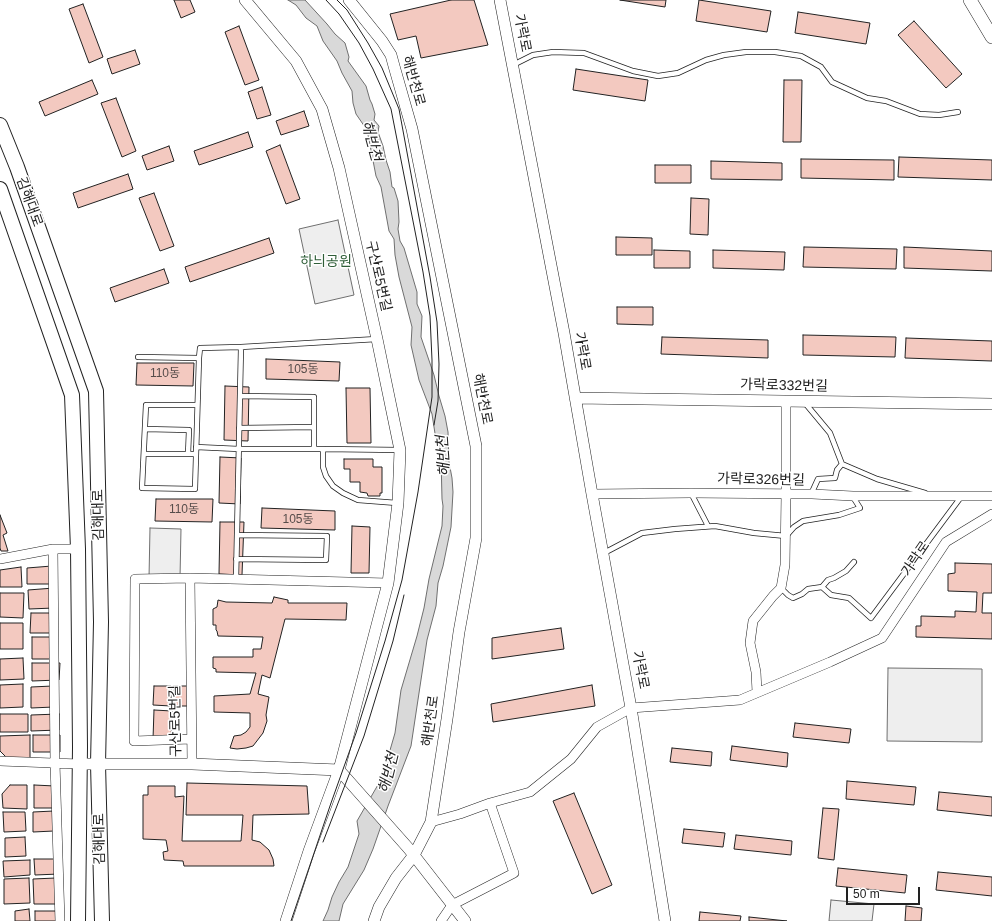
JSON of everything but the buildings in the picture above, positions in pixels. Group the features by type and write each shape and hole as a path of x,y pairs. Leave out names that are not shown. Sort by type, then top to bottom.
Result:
{"main road":[{"path":"970,0 992,37"},
{"name":"김해대로","path":"0,125 19,174 96,391 101,622 98,764 102,921"},
{"name":"김해대로","path":"0,189 72,395 78,549 80,747 78,921"}],"street":[{"name":"구산로5번길","path":"245,0 296,61 322,109 339,168 400,450 398,503 388,583 340,770 309,851 286,921"},
{"name":"해반천로","path":"349,0 382,41 391,56 412,129 476,446 476,538 459,632 431,822 379,907 374,921"},
{"name":"가락로","path":"500,0 564,333 631,708 665,921"},
{"name":"가락로332번길","path":"575,398 992,404"},
{"path":"757,692 756,672 750,643 753,621 781,588 785,565 786,401"},
{"name":"가락로326번길","path":"592,494 691,493 812,494 853,496 992,496"},
{"name":"가락로","path":"631,708 740,700 882,638 946,542 992,514"},
{"path":"0,559 53,549 78,549"},
{"path":"53,549 55,763 60,921"},
{"name":"구산로5번길","path":"190,578 192,764 340,770"},
{"path":"191,740 134,741 135,579 190,578 388,583"},
{"path":"431,822 530,792 571,759 597,727 631,708"},
{"path":"0,761 79,764 192,764"},
{"path":"340,770 412,852 465,921"},
{"path":"441,921 452,905 514,873 490,803"}],"lane":[{"path":"513,64 533,55 554,52 584,54 633,71 658,76 678,73 706,60 724,54 775,52 801,56 821,67 832,82 867,98 886,101 920,114 939,115 958,112"},
{"path":"198,405 146,405 142,488 195,489 198,405 199,358 200,348 377,339"},
{"path":"236,580 241,347"},
{"path":"138,357 199,358"},
{"path":"240,396 314,396 314,449"},
{"path":"804,402 830,433 842,464 835,478 818,479 812,494"},
{"path":"239,428 314,428"},
{"path":"145,429 189,430 188,454"},
{"path":"196,447 239,449 400,450"},
{"path":"323,449 323,467 326,476 333,486 343,494 358,500 398,503"},
{"path":"144,454 196,454"},
{"name":"가락로326번길","path":"842,464 877,479 930,495"},
{"path":"691,493 708,526"},
{"path":"603,554 642,533 708,526 786,536 794,527 803,521 839,515 860,508 853,496"},
{"path":"822,587 831,596 849,598 871,618 962,496"},
{"path":"236,559 326,560 327,536 237,535"},
{"path":"781,588 788,595 794,598 802,594 808,588 822,587 828,580 846,571 854,562"}],"green space":[{"name":"하늬공원","path":"338,220 354,295 315,304 299,229"},
{"path":"150,528 181,529 180,578 149,578"},
{"path":"888,668 982,669 982,742 887,741"},
{"path":"831,900 874,904 872,921 829,921"}],"water":[{"name":"해반천","path":"288,0 305,0 345,43 349,57 348,61 366,86 375,114 374,120 379,126 378,132 390,172 392,187 394,188 398,201 398,229 400,241 404,248 417,292 417,304 422,316 421,337 434,375 445,416 448,432 449,462 453,492 451,527 438,583 436,606 427,640 411,746 373,849 364,870 343,904 339,921 323,921 332,897 348,867 359,834 357,821 379,783 395,733 401,690 424,608 429,579 442,526 443,506 441,458 439,444 436,440 432,414 419,380 411,345 412,327 399,277 394,239 389,231 381,187 376,176 367,130 356,114 352,91 337,61 323,41 317,26 306,18 296,5"}],"tram line":[{"path":"291,921 356,733 385,641 402,580 418,492 432,397 430,316 423,272 391,109 373,69 359,43 339,14 326,0"},
{"path":"337,0 347,10 368,43 382,68 399,109 437,322 439,364 438,401 434,425"},
{"path":"323,842 364,736 393,641 404,595"}]}
